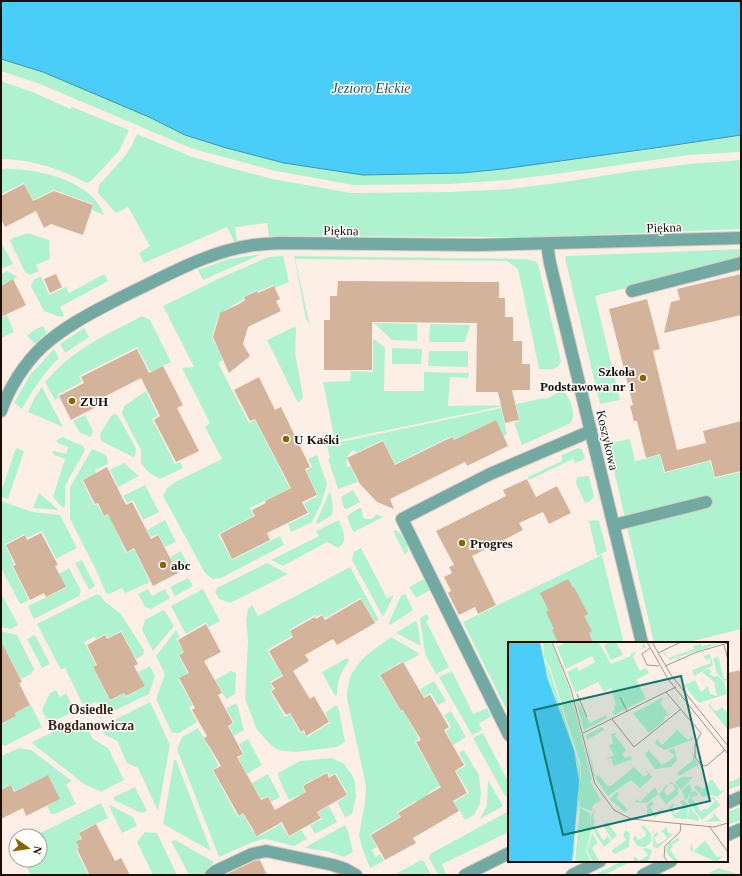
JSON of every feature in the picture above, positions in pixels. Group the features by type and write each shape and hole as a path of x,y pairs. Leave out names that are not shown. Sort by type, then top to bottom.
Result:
{"street":[{"name":"Piękna","path":"1,411 16,380 25,366 42,347 63,331 89,314 191,265 223,252 248,246 279,243 478,245 547,244 741,238"},
{"name":"Koszykowa","path":"547,244 550,263 642,642"},
{"path":"632,292 741,263"},
{"path":"508,733 402,519 490,474 591,431"},
{"path":"614,525 706,502"},
{"path":"728,803 741,797"},
{"path":"728,835 741,829"},
{"path":"211,875 221,868 252,854 266,851 333,865 356,875"},
{"path":"465,875 508,854"},
{"path":"572,875 598,862"},
{"path":"643,875 669,862"}],"green space":[{"path":"1,59 43,72 149,117 186,135 223,147 284,163 363,175 463,173 502,169 662,148 741,135 741,152 688,155 508,180 450,184 353,185 276,171 193,149 40,84 1,71"},
{"path":"1,81 35,93 70,109 72,107 129,130 119,151 92,180 87,183 56,169 12,159 1,159"},
{"path":"137,134 190,156 223,166 273,179 351,193 450,192 509,189 689,164 741,160 741,229 540,237 269,236 267,223 235,227 237,241 234,241 227,227 144,263 139,253 150,246 128,207 116,213 98,193 99,185 124,157"},
{"path":"1,169 29,170 60,178 88,193 98,203 104,215 92,210 93,204 54,190 33,200 24,183 1,194"},
{"path":"28,233 49,240 50,259 36,265 39,271 30,275 25,272 10,241 13,238"},
{"path":"1,242 13,264 1,269"},
{"path":"741,249 741,258 595,296 620,400 600,404 565,258 566,256"},
{"path":"262,254 203,280 198,270 228,259"},
{"path":"283,256 289,282 275,288 273,285 258,292 257,290 243,297 244,299 219,314 212,337 223,360 218,363 249,423 255,420 290,488 250,508 254,516 218,534 232,560 280,536 284,545 221,578 212,579 205,573 163,496 167,488 175,482 222,459 205,427 210,423 182,368 194,367 163,306 218,279 268,257"},
{"path":"294,256 527,259 535,261 538,264 561,361 560,365 555,368 539,369 518,269 507,261 295,259 310,326 306,319"},
{"path":"7,271 18,277 1,285 1,274"},
{"path":"104,274 108,281 60,307 64,316 60,317 44,311 31,286 33,280 41,276 49,295 66,287 69,293"},
{"path":"7,315 14,332 1,338 1,318"},
{"path":"142,316 150,320 171,362 150,372 137,347 79,376 82,382 57,395 59,398 55,400 45,382 56,370 78,351"},
{"path":"374,323 417,324 417,341 392,340"},
{"path":"430,324 470,325 465,342 429,342"},
{"path":"43,326 47,333 35,344 27,336 34,330"},
{"path":"294,327 296,328 295,352 303,397 300,402 297,401 267,340"},
{"path":"84,328 89,337 65,353 60,344"},
{"path":"373,338 385,348 384,391 424,391 424,372 469,373 468,378 450,377 448,406 508,405 335,441 323,382 350,381 351,371 373,372"},
{"path":"392,348 422,349 421,364 392,364"},
{"path":"54,349 59,358 34,388 22,409 14,403 30,375"},
{"path":"429,351 468,351 468,367 428,366"},
{"path":"42,387 63,427 28,412 35,397"},
{"path":"146,391 158,416 152,419 175,464 180,462 183,468 160,479 149,473 141,463 141,450 122,414 124,406"},
{"path":"560,392 565,393 571,403 573,416 571,423 522,445 514,423 519,421 516,404 545,399"},
{"path":"501,408 507,434 501,438 493,421 454,440 452,436 395,464 383,440 356,453 354,450 348,457 347,467 351,466 358,482 338,489 328,459 330,458 327,445"},
{"path":"115,414 118,416 136,448 135,456 133,457 101,441 100,434 111,416"},
{"path":"85,415 93,431 91,437 80,433 73,421"},
{"path":"62,437 83,446 85,450 65,486 65,507 63,508 53,497 65,459 54,455 52,452 54,451 66,454 68,447 56,441"},
{"path":"630,439 635,461 660,455 664,473 710,461 715,478 741,472 741,629 689,642 654,642 609,449 609,443"},
{"path":"16,448 24,451 8,499 1,497 1,492"},
{"path":"578,448 582,449 585,459 575,463 573,459 529,480 528,477 562,461 562,455"},
{"path":"92,449 106,455 108,464 95,470 96,473 82,480 94,505 97,504 104,517 110,513 126,553 134,549 150,582 125,593 122,588 109,594 106,593 70,519 70,487"},
{"path":"317,455 327,484 321,504 312,522 291,532 288,524 309,514 304,503 318,496 306,470 312,467 308,459"},
{"path":"124,463 139,476 118,487 110,470"},
{"path":"589,476 594,497 589,502 585,503 576,483 577,477"},
{"path":"145,485 159,512 143,520 133,500 127,503 123,496"},
{"path":"353,490 360,502 347,509 344,508 341,497"},
{"path":"330,491 333,506 332,515 317,524 316,522"},
{"path":"39,493 51,503 58,510 33,508"},
{"path":"1,501 33,512 60,515 77,548 56,559 42,531 27,538 25,534 5,544 14,564 12,566 29,600 20,604 1,568"},
{"path":"359,508 362,509 363,517 366,519 372,519 376,514 383,517 354,532 347,516"},
{"path":"165,520 176,542 165,547 158,534 151,537 147,530"},
{"path":"339,520 344,535 344,542 338,548 327,542 283,566 271,560 319,536 316,531"},
{"path":"589,521 599,521 607,551 597,556"},
{"path":"395,530 400,533 406,542 408,551 405,555 393,531"},
{"path":"361,548 387,598 394,595 383,617 352,560 354,552"},
{"path":"181,551 189,567 178,572 170,557"},
{"path":"602,555 624,642 508,642 508,713 463,622"},
{"path":"82,560 95,586 89,590 75,563"},
{"path":"267,563 288,574 230,603 219,599 215,592 217,588"},
{"path":"350,567 379,620 375,622 361,598 325,618 322,614 316,617 315,615 289,630 292,636 267,650 282,675 270,682 273,689 270,691 285,717 290,714 300,733 303,732 307,737 330,723 325,713 335,706 338,706 345,742 337,747 296,752 276,749 257,730 245,699 248,640 246,620 248,609 252,605 258,616"},
{"path":"69,568 81,591 79,596 34,619 28,606 66,588 59,574"},
{"path":"188,578 193,586 175,596 170,587"},
{"path":"424,579 430,590 416,598 409,587"},
{"path":"148,589 152,596 165,589 170,598 151,609 145,607 138,594"},
{"path":"203,589 220,621 209,627 206,622 186,634 171,606"},
{"path":"1,593 18,625 11,629 1,627"},
{"path":"97,594 121,614 144,650 143,655 136,659 121,631 108,638 105,634 96,639 94,637 84,642 96,665 93,668 110,701 124,693 126,697 145,686 138,672 150,666 155,676 149,694 116,710 94,702 89,705 82,703 65,668 61,670 37,624"},
{"path":"404,594 406,595 413,610 390,625 389,622 401,596"},
{"path":"163,610 174,626 153,651 142,630 145,620"},
{"path":"427,614 429,619 426,621 449,667 436,674 425,654 420,618"},
{"path":"415,621 417,622 421,646 396,633"},
{"path":"176,630 180,637 176,639 184,651 178,655 188,673 178,679 193,705 189,707 197,722 179,733 172,733 156,699 165,674 156,656"},
{"path":"1,631 17,635 34,669 31,674 21,679 7,652 1,655"},
{"path":"35,635 50,664 42,668 27,639"},
{"path":"391,637 417,652 419,655 404,663 403,661 379,675 401,712 408,708 411,714 407,717 419,739 415,742 430,769 433,767 443,784 427,794 429,797 417,802 416,801 397,812 400,817 370,834 377,847 372,850 375,857 380,854 384,861 370,868 362,848 359,835 365,802 366,786 347,698 348,687 350,677 360,662 374,649"},
{"path":"347,658 349,661 340,677 337,694 335,696 322,672"},
{"path":"231,671 236,673 235,694 226,699 215,680"},
{"path":"452,671 473,714 487,708 491,717 479,723 482,730 472,735 439,677"},
{"path":"434,681 446,701 438,705 431,693 424,697 420,689"},
{"path":"56,690 60,697 66,693 75,711 48,724 42,710 50,693"},
{"path":"150,702 170,745 158,811 138,768 127,763 117,741 105,735 100,727"},
{"path":"237,703 244,730 234,736 229,726 234,723 226,708"},
{"path":"31,705 42,727 5,746 1,744 1,725 16,716 15,713"},
{"path":"451,711 466,737 453,745 446,731 451,727 444,715"},
{"path":"68,725 89,731 93,739 108,748 124,780 101,792 84,784 33,744 32,742"},
{"path":"198,728 219,766 212,770 238,817 243,814 253,832 256,831 259,836 281,824 289,837 301,830 307,839 294,846 264,839 253,842 219,857 177,749 182,737"},
{"path":"483,733 508,781 508,797 505,796 473,738"},
{"path":"248,739 262,765 247,774 238,758 244,754 239,744"},
{"path":"19,748 31,750 72,781 66,784 76,804 55,814 51,814 47,806 60,799 48,775 15,791 11,785 1,790 1,756"},
{"path":"464,750 479,775 481,793 480,803 474,815 465,820 454,802 469,793 456,771 466,766 459,753"},
{"path":"331,758 343,763 352,775 355,782 356,797 352,814 345,817 337,802 348,795 336,773 330,776 327,772 302,786 307,795 302,797 300,795 289,800 279,779 278,773 300,761"},
{"path":"174,760 176,760 211,851 163,824"},
{"path":"268,774 280,797 271,802 268,796 261,799 252,783"},
{"path":"741,777 741,785 728,790 728,783"},
{"path":"488,780 503,806 480,819 487,805"},
{"path":"135,787 147,811 141,813 114,800 114,797"},
{"path":"101,803 108,818 79,832 81,839 76,841 79,848 76,850 88,874 95,871 97,875 30,875 27,868 48,868 48,829"},
{"path":"110,805 133,817 137,826 122,833 109,806"},
{"path":"329,806 337,822 315,834 310,825 322,819 318,812"},
{"path":"741,807 741,820 728,825 728,812"},
{"path":"507,812 508,832 442,864 446,875 438,875 429,858 430,854"},
{"path":"345,825 353,852 344,857 326,851 304,848"},
{"path":"145,832 157,833 176,873 175,875 153,875 137,842"},
{"path":"175,840 214,862 203,875 189,875 171,841"},
{"path":"421,860 424,861 431,875 394,875"},
{"path":"620,862 630,862 604,875 594,875"},
{"path":"719,868 741,875 710,875 709,873"}],"water":[{"name":"Jezioro Ełckie","path":"1,1 741,1 741,135 502,169 463,173 363,175 284,163 223,147 185,135 149,117 43,72 1,59"}],"building":[{"path":"24,184 33,201 54,191 93,205 83,235 51,224 44,228 36,211 5,227 1,219 1,196"},
{"path":"56,274 62,287 50,293 44,279"},
{"path":"741,274 741,315 664,333 671,302 680,300 677,289"},
{"path":"13,279 26,305 1,317 1,286"},
{"path":"338,281 499,282 499,298 505,298 505,317 513,317 513,341 522,341 522,364 530,364 530,390 512,390 519,420 505,423 498,392 476,392 477,323 372,322 372,370 324,370 324,320 330,320 330,296 337,296"},
{"path":"274,286 280,299 276,301 281,311 248,327 243,344 250,356 229,373 213,337 220,313 245,300 244,297"},
{"name":"Szkoła Podstawowa nr 1","path":"647,299 660,349 653,351 677,450 706,443 703,431 741,421 741,471 715,477 711,460 665,472 660,454 646,458 637,421 634,421 630,406 633,405 609,309"},
{"path":"137,349 149,373 163,366 183,405 177,408 199,451 176,462 154,420 160,416 141,378 94,402 96,407 71,420 59,396 84,383 81,377"},
{"path":"259,377 275,410 281,407 310,467 305,469 317,495 302,502 308,513 267,533 270,540 232,559 220,534 255,516 252,510 266,503 265,501 291,488 255,419 250,421 234,390"},
{"path":"496,420 508,446 467,466 465,462 390,499 394,509 377,502 360,484 347,458 383,441 395,465 452,437 454,440"},
{"path":"107,467 126,505 132,502 151,539 158,535 178,573 153,586 134,548 127,552 108,514 104,516 98,503 95,504 83,480"},
{"path":"527,479 536,497 557,486 571,513 549,524 543,512 519,523 523,530 472,556 496,605 478,614 475,607 459,615 448,593 451,591 444,577 452,573 449,567 454,565 436,531 506,496 503,490"},
{"path":"41,533 58,565 55,566 66,587 46,597 44,593 30,600 13,566 16,565 6,545 25,535 27,540"},
{"path":"568,579 573,588 574,587 588,614 584,616 592,631 589,633 593,642 558,642 552,630 554,629 546,612 549,611 540,593"},
{"path":"361,599 375,623 337,645 333,639 305,655 309,661 293,671 310,699 314,696 329,722 306,736 304,730 301,732 290,713 286,715 271,691 275,689 271,683 283,676 269,651 293,637 290,631 315,617 316,619 322,615 325,620"},
{"path":"206,624 221,652 204,661 222,693 218,695 233,723 228,726 243,754 237,757 261,800 268,797 275,810 306,792 303,786 327,773 329,778 335,774 347,795 317,812 321,818 289,836 282,822 257,836 243,813 239,816 213,770 221,766 204,738 207,736 192,710 195,708 179,678 189,673 179,655 184,652 178,640"},
{"path":"121,632 138,664 134,666 145,686 126,696 124,693 110,700 93,667 97,665 87,645 105,635 107,639"},
{"path":"1,641 22,682 19,683 30,705 15,713 16,716 1,724"},
{"path":"403,662 424,698 430,695 449,727 444,730 464,765 455,771 467,793 453,801 459,811 413,838 416,843 385,860 371,835 401,817 398,813 441,787 416,742 421,740 403,710 401,711 380,675"},
{"path":"741,670 741,726 728,730 728,673"},
{"path":"48,775 60,799 26,816 23,808 1,819 1,790 11,785 14,792"},
{"path":"96,824 115,861 121,858 130,875 87,875 96,871 89,874 77,849 79,848 76,841 82,839 79,833"},
{"path":"260,860 267,875 225,875 254,861"}],"place":[{"name":"Szkoła Podstawowa nr 1","path":"643,378"},
{"name":"ZUH","path":"72,401"},
{"name":"U Kaśki","path":"286,439"},
{"name":"Progres","path":"462,543"},
{"name":"abc","path":"163,565"}],"district":[{"name":"Osiedle Bogdanowicza","path":"91,718"}]}
